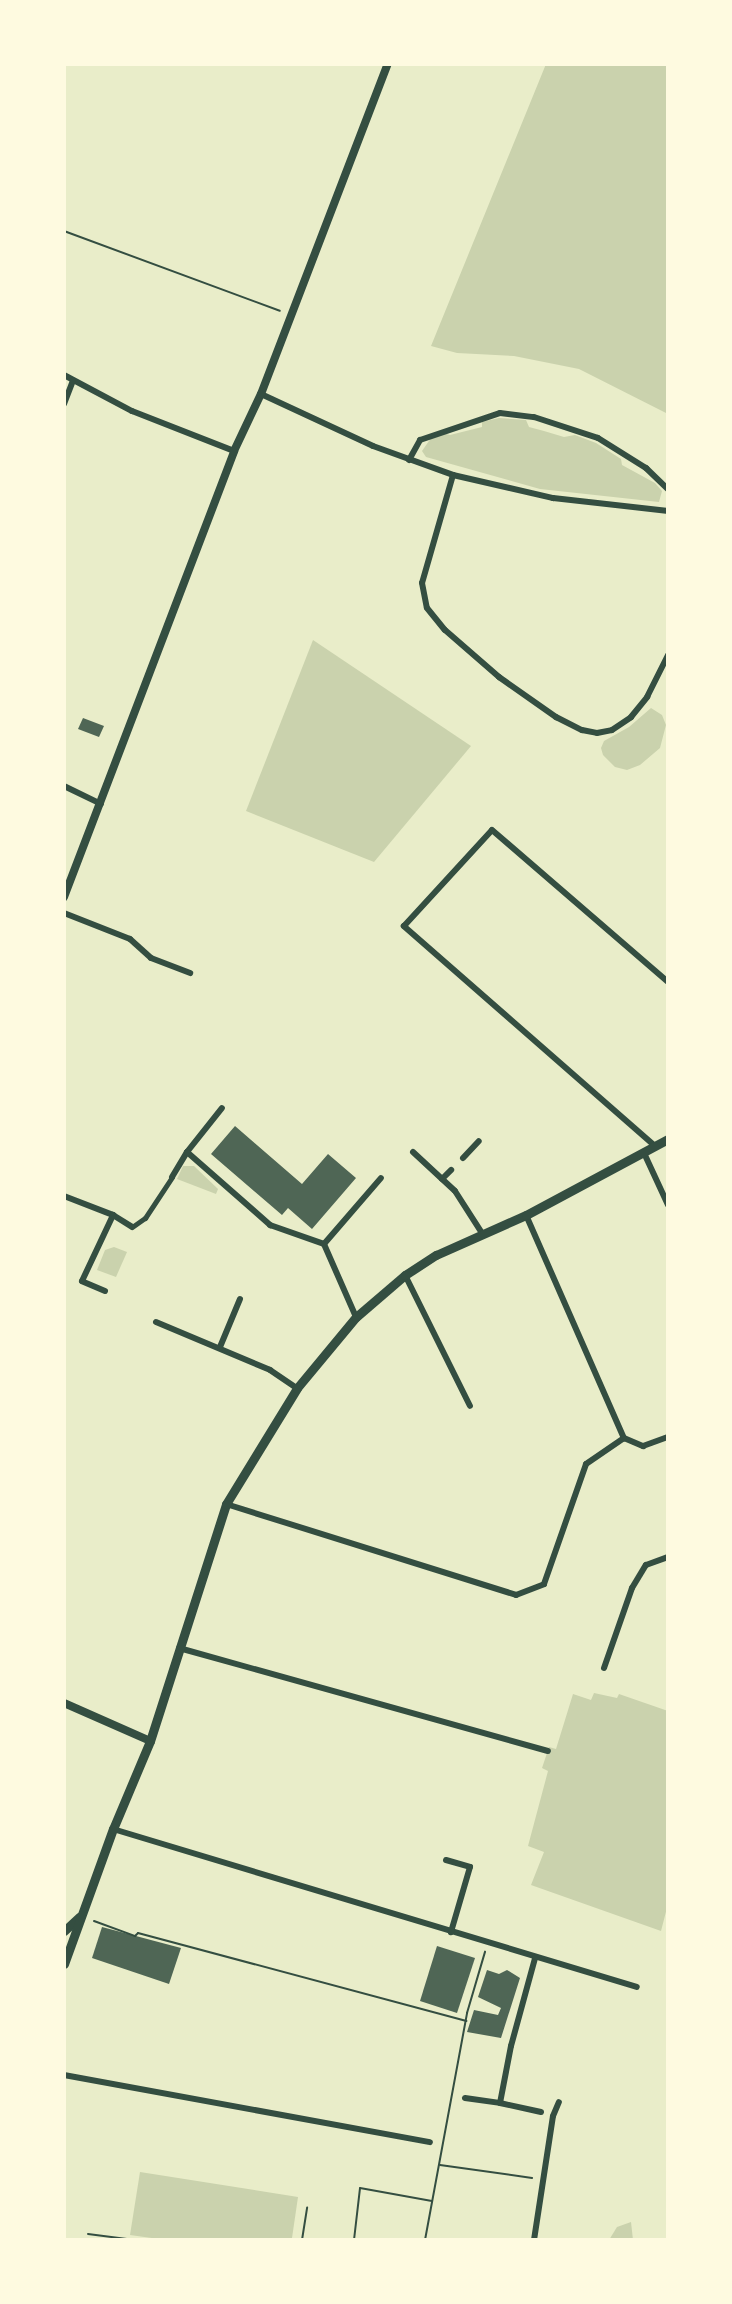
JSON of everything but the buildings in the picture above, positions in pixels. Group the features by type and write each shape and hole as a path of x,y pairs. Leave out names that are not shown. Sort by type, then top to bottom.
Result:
{"main road":[{"path":"64,1964 86,1917 113,1829 150,1741 226,1504 297,1388 381,1291 482,1233 526,1215 668,1139"},
{"path":"64,1931 86,1917"}],"street":[{"path":"64,897 234,451 261,394 388,64"},
{"path":"64,375 132,411 234,451"},
{"path":"64,404 73,381"},
{"path":"261,394 409,460 453,475 553,498 668,511"},
{"path":"409,460 420,440 500,413 534,417 598,438 646,468 668,489"},
{"path":"453,475 422,583 427,608 445,630 499,677 556,717 582,730 597,733 625,723 637,711 668,655"},
{"path":"64,786 101,804"},
{"path":"656,1147 404,926 492,830 668,982"},
{"path":"64,913 130,939 151,958 190,973"},
{"path":"64,1196 113,1215 132,1227 145,1218 187,1152 222,1108"},
{"path":"463,1158 479,1141"},
{"path":"187,1152 270,1225 324,1244 356,1317"},
{"path":"413,1152 471,1212 482,1233"},
{"path":"644,1153 668,1205"},
{"path":"442,1179 451,1170"},
{"path":"324,1244 381,1178"},
{"path":"105,1291 82,1281 113,1215"},
{"path":"526,1215 624,1438 643,1446 668,1437"},
{"path":"405,1275 470,1406"},
{"path":"220,1347 240,1299"},
{"path":"156,1322 270,1370 297,1388"},
{"path":"226,1504 516,1595 544,1584 586,1464 624,1438"},
{"path":"604,1668 632,1588 646,1565 668,1557"},
{"path":"179,1648 548,1751"},
{"path":"64,1703 150,1741"},
{"path":"113,1829 637,1987"},
{"path":"446,1860 470,1867 451,1932"},
{"path":"500,2103 511,2046 535,1958"},
{"path":"64,2075 430,2142"},
{"path":"465,2098 541,2112"},
{"path":"534,2240 553,2116 559,2102"}],"path":[{"path":"64,231 290,315"},
{"path":"86,1917 135,1936 138,1933 466,2021"},
{"path":"425,2240 466,2021 488,1943"},
{"path":"438,2165 530,2177"},
{"path":"354,2240 360,2188 432,2201"},
{"path":"302,2240 307,2207"},
{"path":"88,2234 135,2240"}],"green space":[{"path":"546,64 668,64 668,414 579,369 514,356 457,353 431,346"},
{"path":"499,418 526,420 529,427 564,437 575,435 596,443 621,459 622,465 655,483 662,491 659,502 540,489 426,457 422,451 431,438 482,427 482,422"},
{"path":"313,640 471,746 374,862 246,811"},
{"path":"651,708 662,715 666,725 660,748 640,765 627,770 615,767 603,755 601,748 604,741 629,727"},
{"path":"183,1166 194,1166 218,1189 216,1194 177,1179"},
{"path":"114,1247 127,1252 116,1277 97,1270 105,1250"},
{"path":"594,1693 617,1698 619,1694 668,1711 668,1904 661,1931 531,1885 544,1852 528,1846 548,1771 542,1768 549,1747 556,1749 573,1694 591,1700"},
{"path":"140,2172 298,2197 292,2238 166,2240 130,2235"},
{"path":"631,2222 633,2240 609,2240 617,2227"}]}
